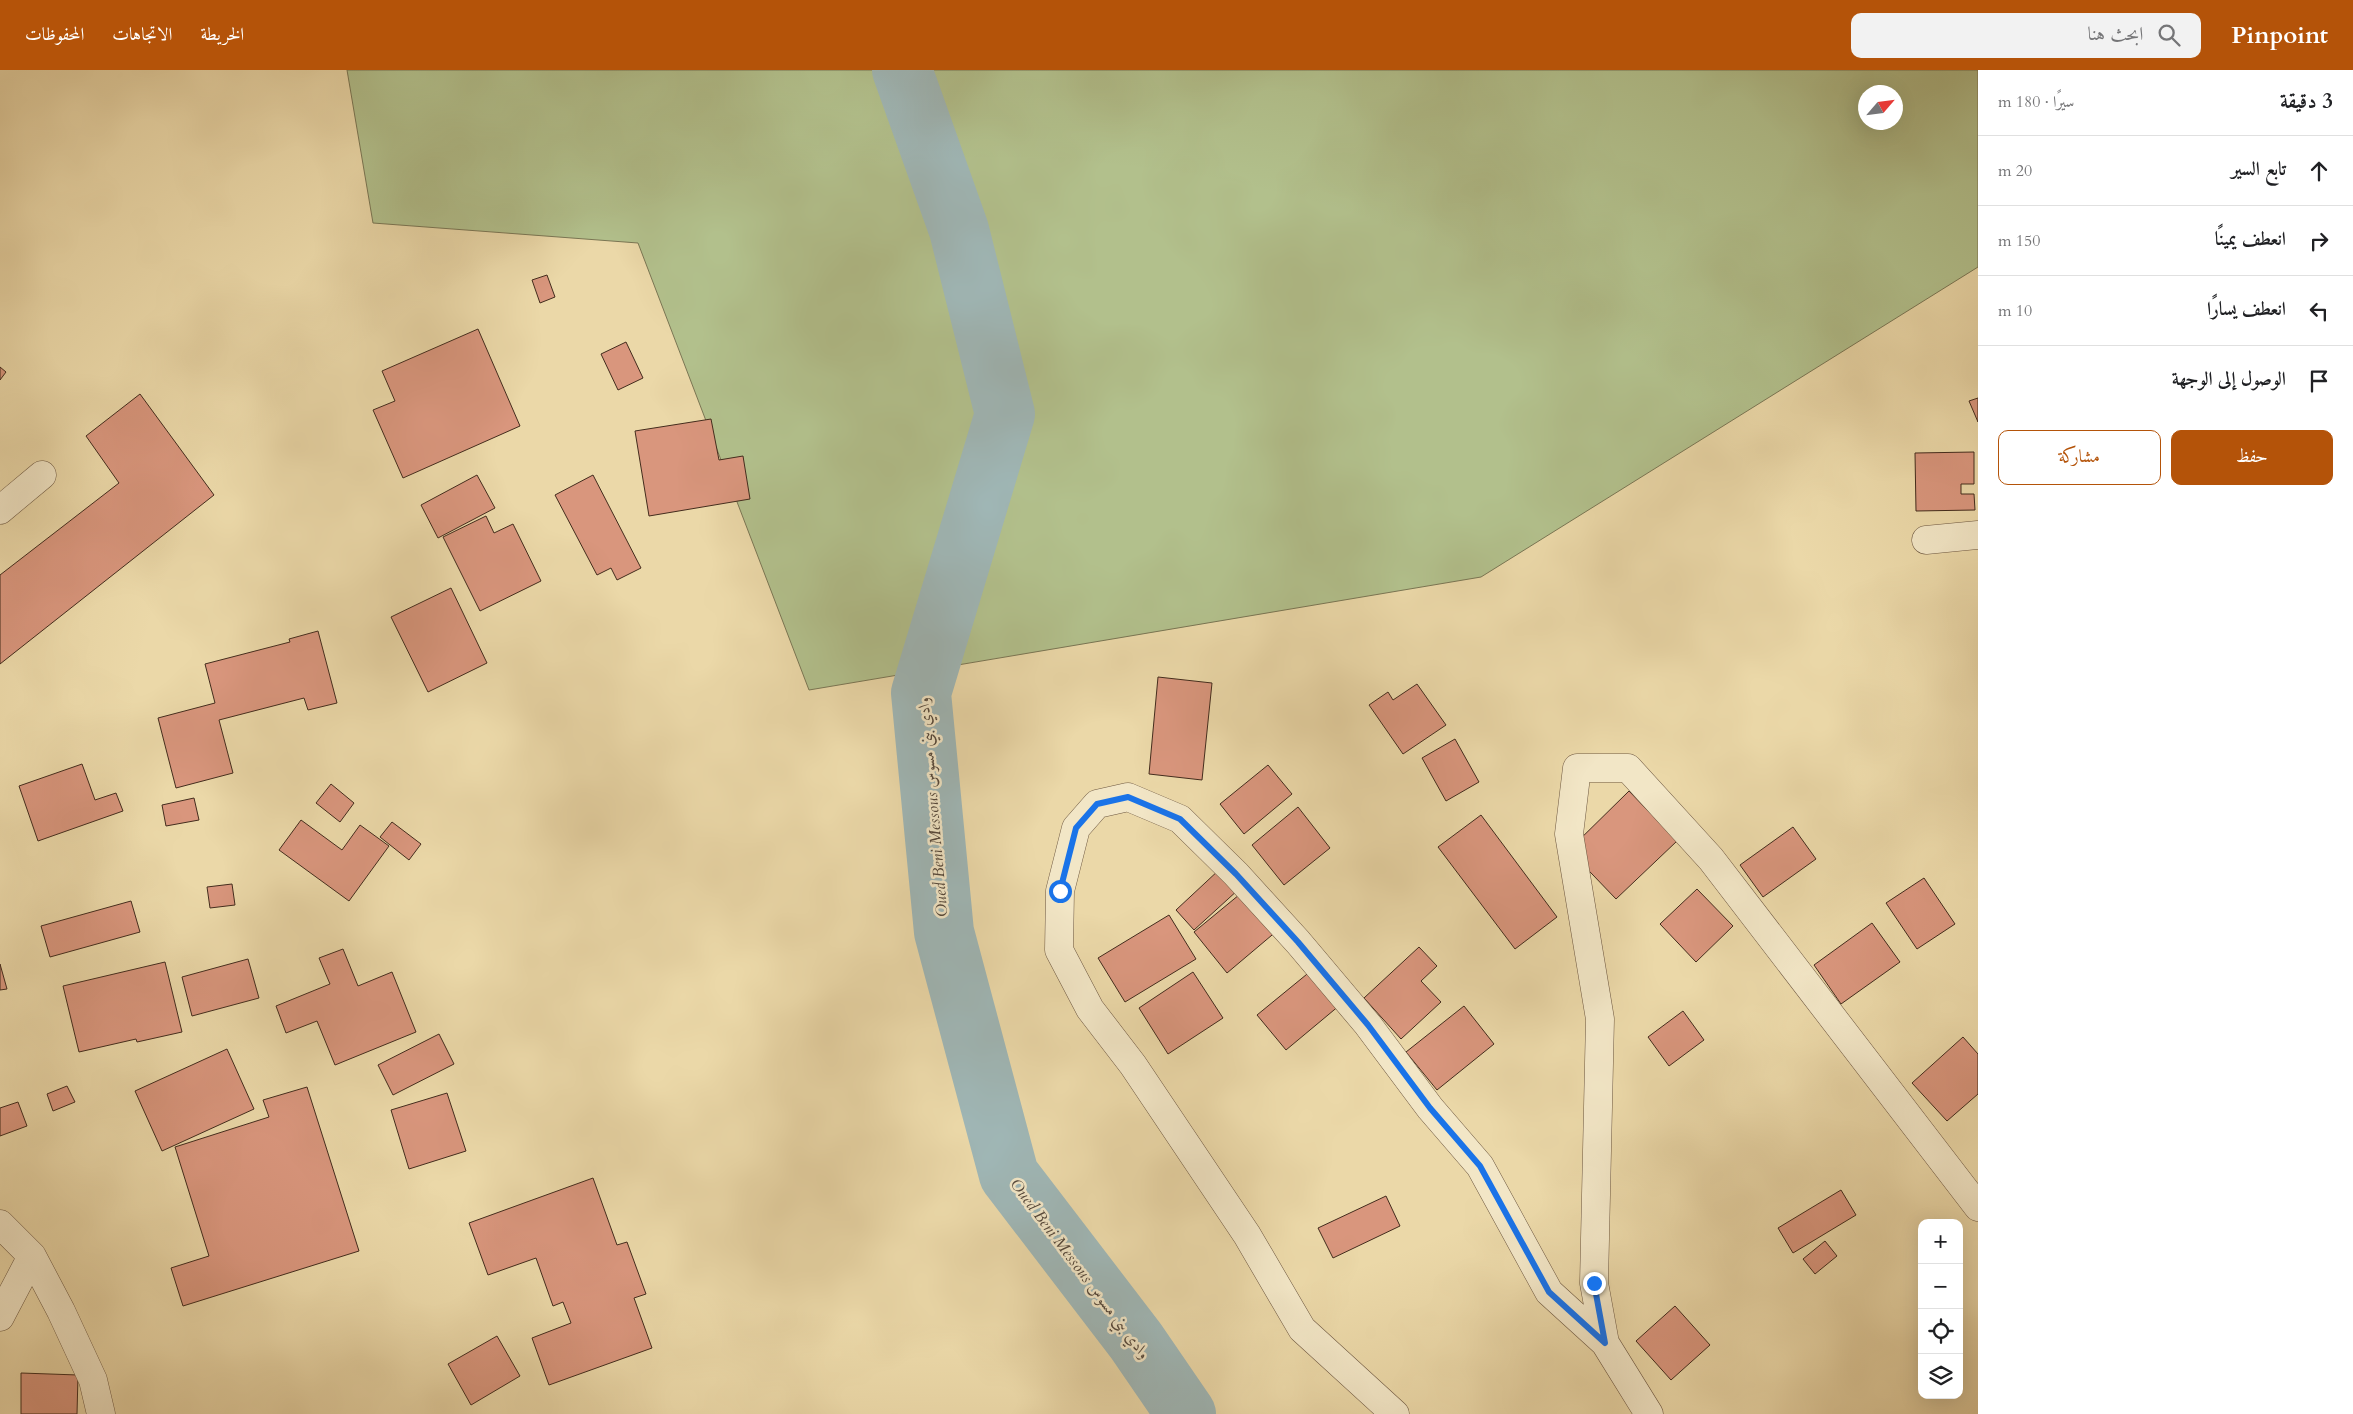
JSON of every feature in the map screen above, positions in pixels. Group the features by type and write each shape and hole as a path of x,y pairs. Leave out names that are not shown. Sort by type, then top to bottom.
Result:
{"street":[{"path":"0,510 42,475"},
{"path":"1926,540 1978,535"},
{"path":"1605,1343 1594,1283 1600,1019 1569,834 1577,768 1628,768 1711,859 1978,1207"},
{"path":"1394,1414 1302,1329 1247,1235 1133,1065 1090,1009 1059,950 1060,891 1076,828 1097,804 1128,797 1180,819 1236,874 1298,942 1368,1025 1430,1108 1480,1166 1549,1292 1605,1343 1650,1414"},
{"path":"0,1224 32,1256 61,1311 93,1380 101,1414"},
{"path":"0,1317 32,1256"}],"green space":[{"path":"347,70 1978,70 1978,267 1481,577 809,690 638,243 373,223"}],"building":[{"path":"547,275 555,297 540,303 532,280"},
{"path":"478,329 520,426 403,478 373,410 395,401 382,371"},
{"path":"626,342 643,378 618,390 601,354"},
{"path":"0,367 6,372 0,380"},
{"path":"140,394 214,495 0,664 0,575 119,483 86,436"},
{"path":"1978,398 1978,422 1969,401"},
{"path":"711,419 719,460 743,456 750,499 649,516 635,431"},
{"path":"1974,452 1974,484 1961,484 1961,494 1974,494 1975,510 1916,511 1915,453"},
{"path":"477,475 495,508 438,538 421,505"},
{"path":"593,475 641,568 617,580 611,568 597,575 555,495"},
{"path":"486,516 494,533 513,524 541,581 480,611 443,537"},
{"path":"451,588 487,663 428,692 391,617"},
{"path":"318,631 337,703 308,710 304,698 219,720 233,773 176,788 158,718 215,703 205,664 290,642 289,639"},
{"path":"1158,677 1212,683 1202,780 1149,774"},
{"path":"1417,684 1446,725 1403,754 1369,705 1388,692 1393,700"},
{"path":"1455,739 1479,782 1446,801 1422,758"},
{"path":"82,764 95,800 116,793 123,811 38,841 19,786"},
{"path":"1268,765 1292,794 1244,834 1220,804"},
{"path":"331,784 354,803 340,822 316,803"},
{"path":"1629,791 1677,841 1616,899 1569,850"},
{"path":"194,798 199,820 166,826 162,805"},
{"path":"1298,807 1330,848 1284,885 1252,845"},
{"path":"1481,815 1557,917 1515,949 1438,847"},
{"path":"301,820 342,850 360,825 389,846 349,901 279,850"},
{"path":"392,822 421,844 409,860 380,837"},
{"path":"1793,827 1816,859 1763,897 1740,865"},
{"path":"1220,869 1239,889 1194,930 1176,910"},
{"path":"1924,878 1955,924 1917,949 1886,903"},
{"path":"232,884 235,905 210,908 207,887"},
{"path":"1697,889 1733,926 1696,962 1660,924"},
{"path":"1245,890 1278,930 1227,973 1194,932"},
{"path":"131,901 140,932 50,957 41,926"},
{"path":"1169,915 1196,959 1125,1002 1098,958"},
{"path":"1872,923 1900,962 1841,1004 1814,965"},
{"path":"1419,947 1437,966 1421,981 1441,1002 1401,1039 1364,998"},
{"path":"343,949 358,986 392,972 416,1032 335,1065 317,1021 286,1033 276,1006 330,984 319,958"},
{"path":"248,959 259,998 192,1016 182,977"},
{"path":"165,962 182,1032 137,1042 136,1039 79,1052 63,986"},
{"path":"0,964 7,989 0,990"},
{"path":"1312,970 1340,1005 1286,1050 1257,1015"},
{"path":"1193,972 1223,1018 1168,1054 1139,1008"},
{"path":"1464,1006 1494,1044 1437,1090 1406,1052"},
{"path":"1683,1011 1704,1040 1669,1066 1648,1037"},
{"path":"439,1034 454,1064 393,1095 378,1065"},
{"path":"1963,1037 1978,1054 1978,1094 1947,1121 1912,1083"},
{"path":"227,1049 254,1109 162,1151 135,1091"},
{"path":"67,1086 75,1102 53,1111 47,1094"},
{"path":"307,1087 359,1251 183,1306 171,1268 209,1256 175,1147 269,1117 263,1100"},
{"path":"447,1093 466,1151 409,1169 391,1110"},
{"path":"18,1102 27,1126 0,1136 0,1108"},
{"path":"593,1178 617,1245 627,1242 646,1294 634,1298 652,1348 549,1385 532,1338 571,1323 563,1302 553,1306 536,1258 488,1275 469,1223"},
{"path":"1841,1190 1856,1215 1793,1253 1778,1228"},
{"path":"1386,1196 1400,1226 1333,1258 1318,1228"},
{"path":"1825,1241 1837,1256 1815,1274 1803,1259"},
{"path":"1675,1306 1710,1345 1671,1380 1636,1341"},
{"path":"497,1336 520,1376 471,1405 448,1364"},
{"path":"21,1373 78,1375 77,1414 21,1414"}],"waterway":[{"name":"Oued Beni Messous وادي بني مسوس","path":"902,70 959,230 1005,414 921,693 944,932 1009,1175 1136,1341 1186,1414"}],"route":[{"path":"1060,891 1076,828 1097,804 1128,797 1180,819 1236,874 1298,942 1368,1025 1430,1108 1480,1166 1549,1292 1605,1343 1594,1283"}]}
